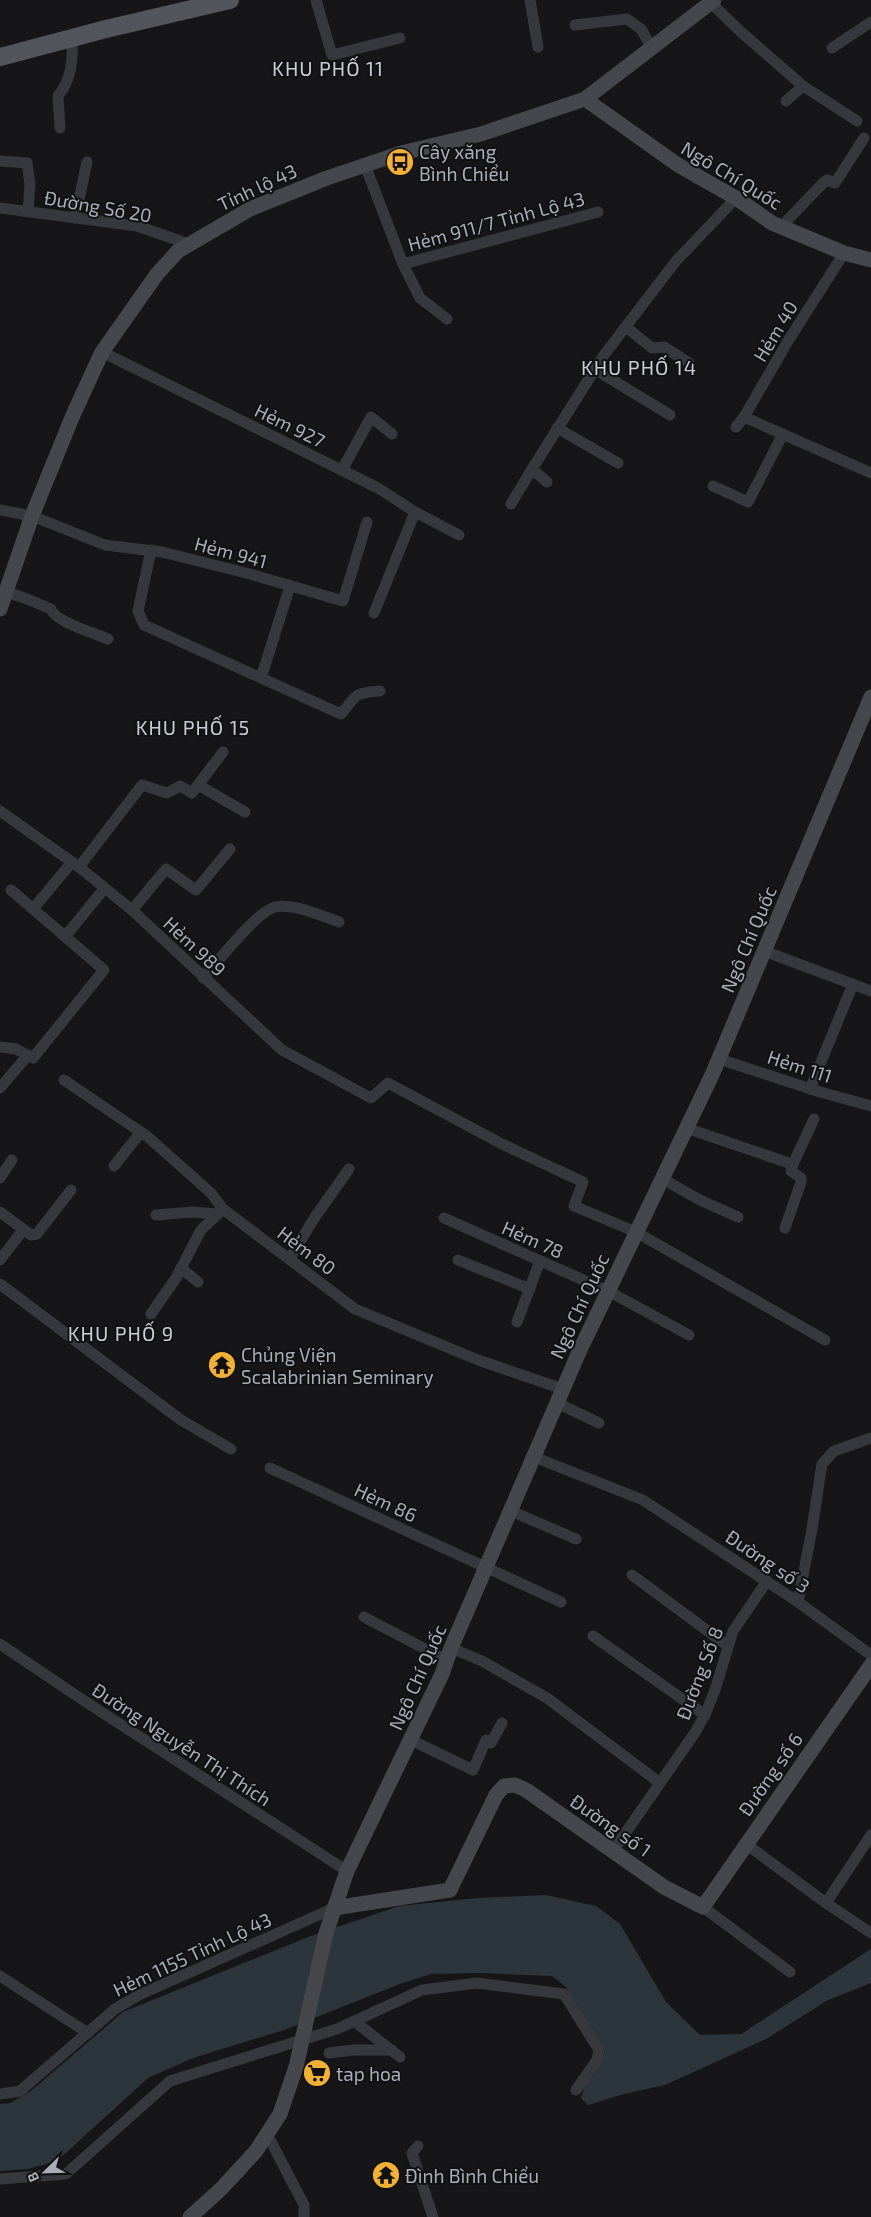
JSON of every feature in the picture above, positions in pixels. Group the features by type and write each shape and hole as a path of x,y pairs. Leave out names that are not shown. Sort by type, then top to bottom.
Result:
{"main road":[{"path":"0,57 230,0"},
{"name":"Tỉnh lộ 43","path":"0,608 32,516 73,415 102,352 157,274 178,251 250,208 365,165 401,152 481,134 585,99 713,1"},
{"name":"Ngô Chí Quốc","path":"585,99 670,160 736,198 781,227 844,253 871,260"},
{"name":"Ngô Chí Quốc","path":"190,2217 221,2189 256,2151 280,2114 296,2067 326,1933 347,1871 449,1654 560,1396 608,1291 719,1059 871,697"},
{"name":"Đường số 6","path":"703,1907 871,1665"},
{"name":"Đường số 1","path":"334,1908 450,1890 496,1795 504,1786 515,1785 526,1790 664,1887 703,1907"}],"street":[{"path":"316,0 332,55 400,38"},
{"path":"530,0 538,46"},
{"path":"713,1 755,44 803,86 857,120"},
{"path":"575,25 627,19 642,29 652,48"},
{"path":"832,48 871,22"},
{"path":"60,128 58,96 70,74 73,58 72,38"},
{"path":"786,102 803,86"},
{"path":"781,227 826,180 835,183 864,138"},
{"path":"0,161 27,164 30,184 28,212"},
{"path":"75,218 87,162"},
{"path":"365,165 403,264 420,298 446,319"},
{"path":"511,504 557,428 626,327 676,261 736,198"},
{"name":"Đường Số 20","path":"0,208 137,226 189,244"},
{"name":"Hẻm 911/7 Tỉnh Lộ 43","path":"403,264 598,212"},
{"name":"Hẻm 40","path":"736,427 744,417 788,341 844,253"},
{"path":"626,327 652,348 664,347 689,363"},
{"name":"Hẻm 927","path":"102,352 378,488 415,512 458,535"},
{"path":"596,370 670,415"},
{"path":"342,470 370,417 392,434"},
{"path":"744,417 871,472"},
{"path":"557,428 618,463"},
{"path":"713,486 748,502 783,434"},
{"path":"532,469 548,482"},
{"name":"Hẻm 941","path":"0,510 32,516 105,545 151,550 250,574 343,601 367,522"},
{"path":"374,613 415,512"},
{"path":"151,550 138,611 144,625 341,714 352,698 369,692 380,691"},
{"path":"261,678 290,586"},
{"path":"7,592 51,609 53,615 60,620 108,639"},
{"path":"33,909 75,865 142,785 167,793 180,786 192,793 223,752"},
{"path":"198,785 245,812"},
{"name":"Hẻm 989","path":"0,810 132,910 282,1050 371,1098 388,1083 502,1144 584,1182 574,1206 636,1232"},
{"path":"132,910 166,869 196,890 230,849"},
{"path":"63,933 68,933 104,889"},
{"path":"0,1047 16,1049 33,1058 104,970 11,890"},
{"path":"203,978 260,916 275,907 302,909 339,922"},
{"path":"764,951 871,991"},
{"path":"810,1089 853,984"},
{"path":"0,1088 28,1055"},
{"name":"Hẻm 111","path":"719,1059 810,1089 871,1106"},
{"name":"Hẻm 80","path":"64,1080 141,1132 211,1193 220,1211 290,1258 355,1309 560,1396 599,1423"},
{"path":"786,1228 801,1182 801,1178 791,1171 814,1119"},
{"path":"686,1128 789,1163 794,1162"},
{"path":"114,1166 141,1132"},
{"path":"0,1178 12,1160"},
{"path":"290,1258 315,1217 349,1169"},
{"path":"662,1178 700,1200 738,1217"},
{"path":"0,1212 31,1235 42,1230 71,1190"},
{"path":"156,1215 220,1211"},
{"path":"151,1314 182,1268 201,1230 220,1211"},
{"name":"Hẻm 78","path":"444,1218 608,1291 689,1335"},
{"path":"0,1260 23,1230"},
{"path":"636,1232 825,1340"},
{"path":"458,1260 530,1289"},
{"path":"517,1322 540,1261"},
{"path":"182,1268 198,1282"},
{"path":"0,1284 181,1420 231,1449"},
{"path":"798,1602 822,1464 834,1451 871,1438"},
{"name":"Đường số 3","path":"534,1457 643,1500 766,1580 871,1655"},
{"name":"Hẻm 86","path":"270,1468 561,1602"},
{"path":"511,1511 576,1539"},
{"path":"632,1575 728,1646"},
{"name":"Đường Số 8","path":"613,1851 694,1734 705,1715 733,1631 742,1614 766,1580"},
{"path":"364,1617 449,1654 482,1661 547,1698 660,1783"},
{"path":"593,1636 705,1715"},
{"name":"Đường Nguyễn Thị Thích","path":"0,1644 347,1871"},
{"path":"410,1740 473,1770 486,1740 491,1743 502,1723"},
{"path":"826,1903 871,1835"},
{"path":"746,1844 826,1903 871,1933"},
{"name":"Đường số 1","path":"703,1907 790,1972"},
{"name":"Hẻm 1155 Tỉnh Lộ 43","path":"0,2094 20,2091 115,2010 139,1995 334,1908"},
{"path":"0,1976 88,2033"},
{"path":"0,2179 66,2174 170,2081 304,2035 354,2021 422,1990 476,1983 564,1994 600,2050 597,2060 576,2090"},
{"path":"329,2053 353,2050 396,2054 354,2021"},
{"path":"267,2134 304,2205 306,2216"},
{"path":"418,2146 412,2153 433,2217"}],"shaded area":[{"path":"546,1895 596,1906 620,1924 666,2002 700,2035 741,2034 871,1949 871,1983 828,2000 766,2039 665,2085 624,2094 588,2105 581,2098 585,2086 605,2052 566,1987 552,1976 480,1973 431,1974 397,1985 284,2030 193,2058 148,2078 57,2161 28,2169 0,2171 0,2104 10,2103 31,2091 123,2012 308,1937 399,1906 478,1898"}],"place":[{"name":"Cây xăng Bình Chiểu","path":"400,162"},
{"name":"Chủng Viện Scalabrinian Seminary","path":"222,1365"},
{"name":"tap hoa","path":"317,2073"},
{"name":"Đình Bình Chiểu","path":"386,2175"}],"district":[{"name":"KHU PHỐ 11","path":"328,68"},
{"name":"KHU PHỐ 14","path":"639,367"},
{"name":"KHU PHỐ 15","path":"193,727"},
{"name":"KHU PHỐ 9","path":"121,1333"}]}
